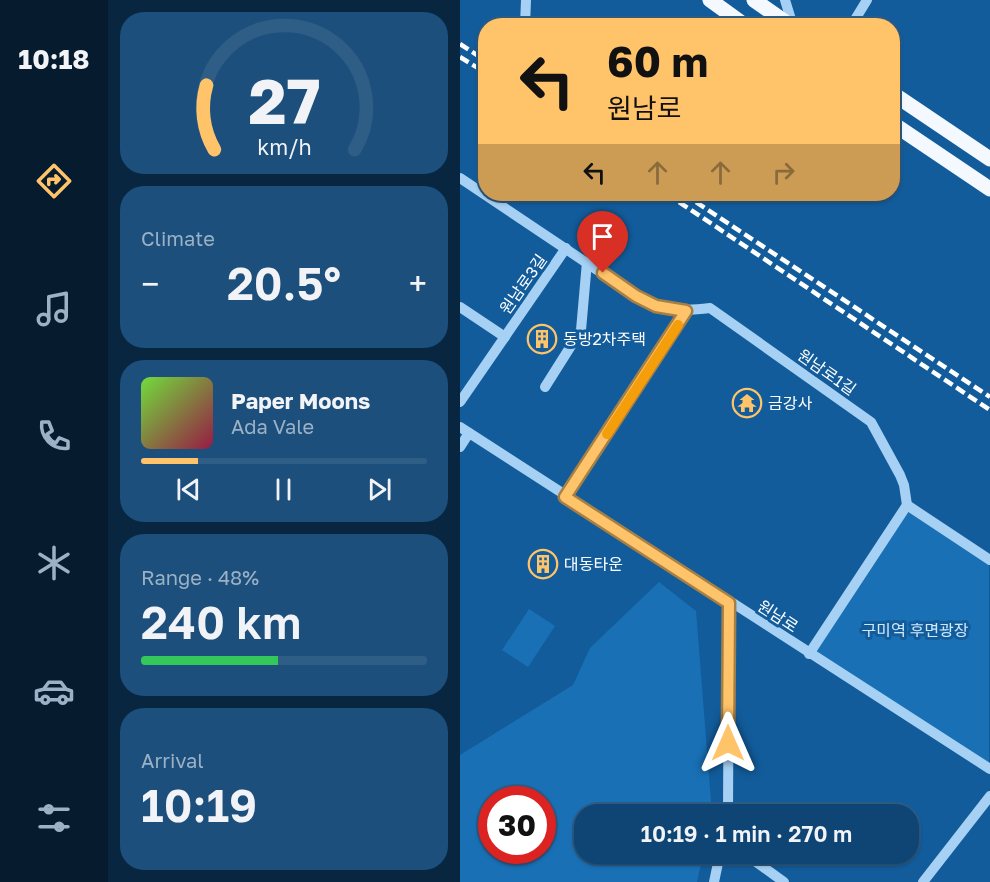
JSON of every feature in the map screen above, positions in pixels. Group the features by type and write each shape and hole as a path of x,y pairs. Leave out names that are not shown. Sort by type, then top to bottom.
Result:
{"main road":[{"path":"710,0 735,18"},
{"path":"754,0 780,18"},
{"path":"900,98 989,159"},
{"path":"900,128 990,189"}],"street":[{"path":"525,18 526,0"},
{"path":"785,0 790,18"},
{"path":"856,18 867,0"},
{"name":"원남로1길","path":"460,178 478,190"},
{"name":"원남로1길","path":"495,201 656,306 686,311 710,308 871,422 900,475 907,505"},
{"name":"원남로3길","path":"460,402 566,248"},
{"path":"545,387 581,330 587,262"},
{"name":"원남로3길","path":"460,307 505,337"},
{"path":"565,497 686,311"},
{"path":"460,447 464,430"},
{"name":"원남로","path":"464,430 729,603 990,769"},
{"path":"809,654 907,505 990,560"},
{"path":"728,804 729,603"},
{"path":"923,882 989,797"},
{"path":"714,882 718,864"},
{"path":"759,864 784,882"}],"green space":[{"name":"구미역 후면광장","path":"907,505 989,560 989,769 809,655"},
{"path":"659,582 696,611 711,804 574,804 574,864 701,864 697,882 460,882 460,755 573,685 590,648"},
{"path":"529,609 555,626 528,667 502,650"}],"railway":[{"path":"460,44 478,56"},
{"path":"460,57 478,68"},
{"path":"677,201 990,410"},
{"path":"695,201 990,397"}],"slow traffic":[{"path":"607,434 678,325"}],"place":[{"name":"동방2차주택","path":"542,339"},
{"name":"금강사","path":"747,403"},
{"name":"대동타운","path":"543,564"}],"route":[{"path":"603,273 636,296 656,306 686,311 565,497 729,603 728,743"}]}
